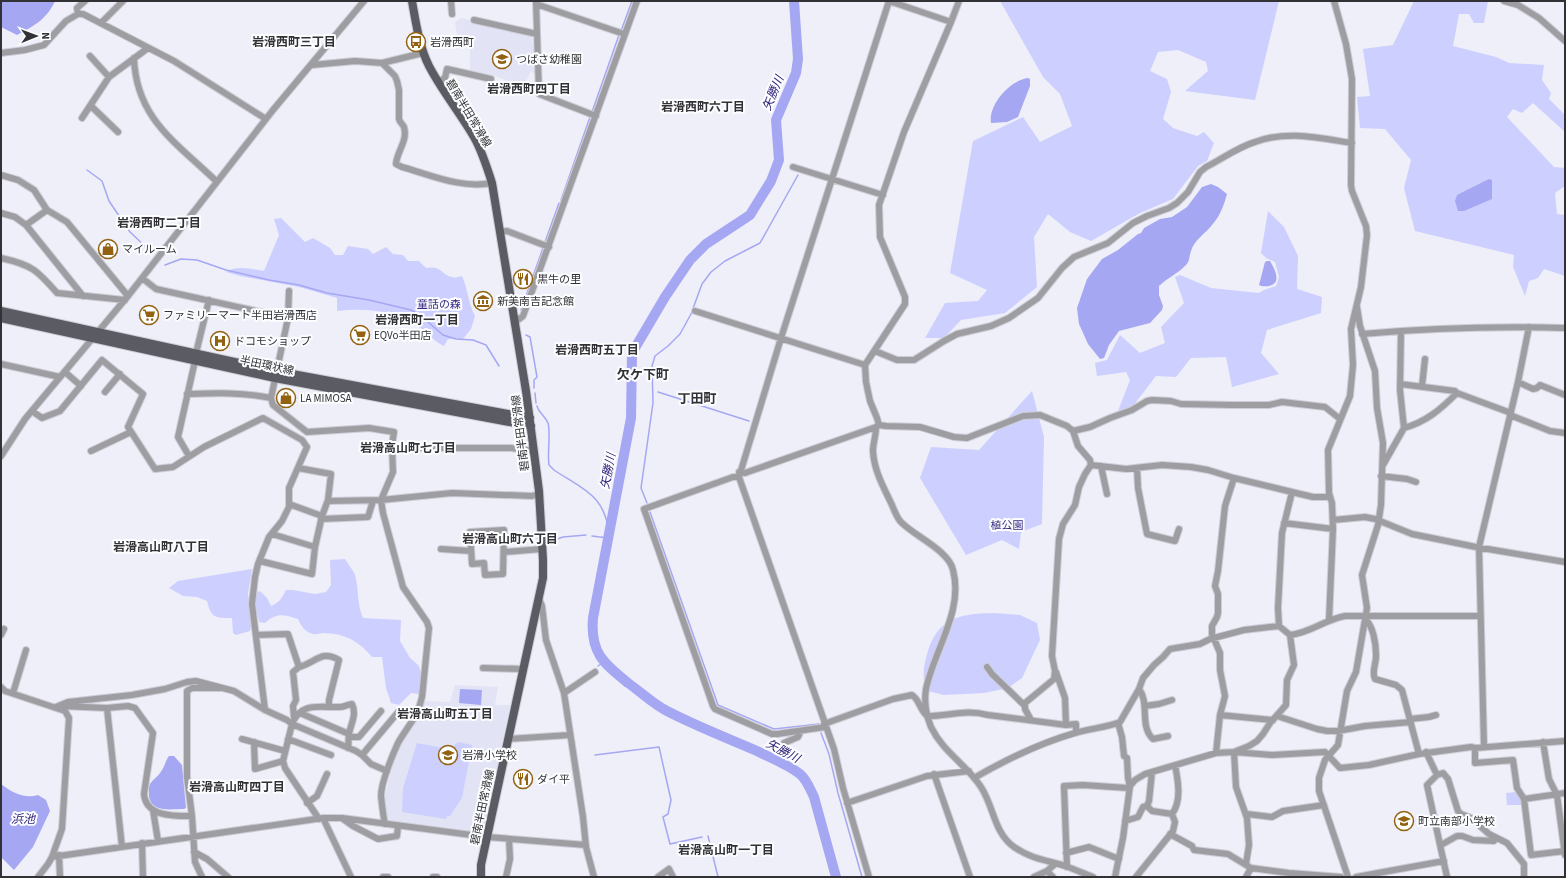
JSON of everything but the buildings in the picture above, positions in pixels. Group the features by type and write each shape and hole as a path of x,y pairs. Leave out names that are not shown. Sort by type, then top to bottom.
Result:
{"main road":[{"name":"碧南半田常滑線","path":"412,1 424,53 438,82 474,138 492,183 530,422 538,494 543,570 481,865 481,877"},
{"name":"半田環状線","path":"1,311 96,335 276,375 530,422"},
{"name":"半田環状線","path":"1,318 96,335"}],"street":[{"path":"78,14 77,8 85,1"},
{"path":"101,23 123,1"},
{"path":"1,456 16,431 32,410 127,298 266,119 364,1"},
{"path":"451,1 452,14"},
{"path":"515,322 523,316 637,1"},
{"path":"869,877 847,803 834,749 739,475 781,338 889,1 952,22"},
{"path":"927,716 925,700 926,689 949,624 955,592 954,572 951,564 936,548 900,521 876,471 873,449 877,418 870,401 866,382 865,365 891,323 905,304 905,297 880,237 879,205 904,132 952,22 959,1"},
{"path":"1329,620 1334,529 1330,496 1328,450 1350,396 1353,365 1351,329 1361,287 1367,235 1366,226 1352,191 1352,79 1346,44 1334,1"},
{"path":"1504,1 1518,5 1539,18 1565,41"},
{"path":"596,116 539,94 536,3 624,34"},
{"path":"1,53 25,50 44,45 66,21 78,14 83,14 174,61 266,119"},
{"path":"474,20 537,34"},
{"path":"82,118 109,76 148,48"},
{"path":"312,65 355,61 382,63 424,53"},
{"path":"90,56 109,76"},
{"path":"134,58 134,73 145,106 152,118 160,128 217,182"},
{"path":"382,63 395,76 399,90 399,119 405,133 405,138 396,159 396,164 458,183 492,183"},
{"path":"438,82 445,78 447,69 491,79"},
{"path":"91,106 118,132"},
{"path":"875,351 897,360 914,360 957,334 991,326 1009,318 1038,298 1067,262 1074,257 1108,243 1133,223 1169,208 1177,203 1188,192 1200,172 1206,167 1253,142 1268,138 1305,135 1352,143"},
{"path":"793,167 883,195"},
{"path":"1,175 18,180 34,190 47,210 66,222 127,298"},
{"path":"26,225 47,210"},
{"path":"1,213 15,217 26,225 83,296"},
{"path":"500,232 507,231 549,247"},
{"path":"1,258 18,262 33,268 40,273 57,294 127,298"},
{"path":"142,278 156,289 288,318"},
{"path":"289,291 288,318 271,398 273,405 308,432 369,428 394,432 392,448 393,472 381,500 385,523 403,587 427,622 429,628 420,708 398,742 387,771 381,795 385,824"},
{"path":"189,456 178,437 209,300"},
{"path":"1348,877 1319,791 1319,778 1321,768 1328,754 1338,745 1347,691 1356,672 1366,618 1362,575 1379,520 1381,505 1383,443 1377,408 1375,371 1362,334 1357,306"},
{"path":"695,311 865,365"},
{"path":"1362,334 1401,331 1529,327 1565,328"},
{"path":"1484,747 1479,547 1511,414 1529,327"},
{"path":"1381,473 1387,457 1404,428 1400,384 1401,331"},
{"path":"1422,386 1425,359"},
{"path":"32,410 42,418 60,411 102,360 144,394 128,427 155,469 173,467 189,456 254,421 263,418 302,440 307,447 289,488 289,507 282,521 269,537 255,577 252,604 265,710"},
{"path":"2,367 60,377"},
{"path":"65,372 81,386"},
{"path":"105,392 120,374"},
{"path":"1518,382 1533,389 1537,388 1540,384 1565,395"},
{"path":"1400,384 1455,391 1456,393 1550,431 1565,433"},
{"path":"187,394 228,392 244,393 271,398"},
{"path":"1404,428 1428,418 1456,393"},
{"path":"1073,431 1090,427 1152,400 1181,404 1232,405 1269,405 1282,402 1325,407 1340,419"},
{"path":"1091,465 1078,446 1073,431 1067,426 1040,415 1023,416 967,438 954,437 920,427 877,426 644,509 715,709 772,734 776,734 801,731 825,725 909,695 914,695 927,716 937,738 969,771 986,795 1002,835 1013,847 1032,858 1067,867 1093,877"},
{"path":"92,451 131,432"},
{"path":"392,448 512,448 534,451"},
{"path":"1091,465 1126,469 1162,465 1178,466 1208,470 1292,492 1313,496 1330,496"},
{"path":"1066,725 1065,698 1052,656 1059,539 1063,524 1075,505 1079,487 1091,465"},
{"path":"1101,466 1107,494"},
{"path":"260,561 312,574 315,547 321,517 328,502 331,474 298,468"},
{"path":"1137,468 1138,488 1147,534 1175,541 1179,529"},
{"path":"1381,473 1416,482"},
{"path":"1216,753 1220,715 1225,696 1220,670 1220,653 1214,638 1212,626 1217,617 1219,608 1218,594 1215,586 1218,571 1221,530 1225,506 1234,478"},
{"path":"1279,626 1278,589 1282,532 1292,492"},
{"path":"328,502 373,501 452,493 532,496 538,494"},
{"path":"289,504 321,517 368,517 373,501"},
{"path":"1333,520 1365,517 1379,520 1412,534 1565,562"},
{"path":"1284,522 1334,529"},
{"path":"504,530 503,574 485,575 484,563 472,564 471,551 470,532 504,530"},
{"path":"272,534 315,547"},
{"path":"441,549 471,551"},
{"path":"504,552 542,549"},
{"path":"538,599 542,606 546,640 564,693 586,845 594,877"},
{"path":"1290,635 1300,634 1329,620 1345,616 1366,618 1480,616"},
{"path":"1366,618 1370,623 1376,654 1373,674 1376,679 1396,685 1402,690 1419,754"},
{"path":"974,778 1014,756 1040,744 1076,732 1118,723 1140,688 1143,678 1170,649 1200,644 1214,638 1244,630 1279,626 1290,635 1294,665 1287,680 1286,705 1257,741 1234,752"},
{"path":"256,635 288,634 299,667"},
{"path":"13,693 26,650"},
{"path":"329,706 328,700 339,660 331,655 324,655 305,666 299,667 293,672 296,700 293,706 294,717 283,761 288,774 307,803 321,819 351,877"},
{"path":"987,667 992,674 1024,705 1031,720"},
{"path":"483,668 523,669"},
{"path":"1024,705 1027,700 1054,679 1056,671"},
{"path":"564,693 595,672"},
{"path":"58,706 68,702 150,692 192,681 234,691 292,724 362,755 371,764 387,771"},
{"path":"1,687 5,691 58,706 107,708 128,706 135,708 153,734 144,794 145,800 153,810 167,815 192,816"},
{"path":"202,877 195,862 192,837 192,816 187,777 187,691 192,688 226,688"},
{"path":"1140,688 1144,697 1146,727 1150,737 1153,739 1168,736"},
{"path":"1145,706 1172,700"},
{"path":"294,717 313,706 343,707 352,704 354,708 354,715 349,735 348,748"},
{"path":"38,877 52,857 62,829 69,718 65,711 58,706"},
{"path":"107,708 122,847"},
{"path":"362,755 399,711"},
{"path":"300,713 349,735 359,737 381,712"},
{"path":"927,716 971,712 1066,725 1076,724 1076,732"},
{"path":"1220,715 1275,718 1317,729 1341,730 1430,718 1436,715"},
{"path":"1115,877 1125,821 1129,787 1127,758 1124,756 1122,737 1118,723"},
{"path":"784,743 798,737 801,731"},
{"path":"1067,867 1064,786 1084,785 1129,787 1140,776 1216,753 1234,752 1272,755 1325,752 1340,768 1369,765 1426,752 1470,747 1474,748 1564,741 1565,733"},
{"path":"508,739 570,735"},
{"path":"242,740 285,751"},
{"path":"288,740 331,755"},
{"path":"254,742 254,769 283,761"},
{"path":"1474,748 1475,763 1513,760 1517,788 1524,799 1531,855 1565,852 1557,795 1549,779 1543,742"},
{"path":"1234,752 1236,787 1247,814 1248,866 1246,877"},
{"path":"1426,752 1437,775"},
{"path":"1172,814 1178,804 1178,777 1175,765"},
{"path":"847,803 934,774 969,771"},
{"path":"1125,821 1138,818 1143,807 1147,806 1149,801 1152,772"},
{"path":"1447,877 1427,785 1437,775 1443,773 1448,779 1458,811 1461,814 1471,818 1495,838 1507,843 1524,864 1524,877"},
{"path":"307,803 317,796 327,774"},
{"path":"934,774 970,877"},
{"path":"1524,799 1565,793"},
{"path":"1247,814 1272,817 1283,811 1324,805"},
{"path":"1147,806 1152,810 1172,814"},
{"path":"153,810 158,841"},
{"path":"1136,877 1170,834 1174,826 1174,817 1172,814"},
{"path":"52,857 142,843 321,819 342,818 487,837 586,845"},
{"path":"342,818 353,826 378,839 397,836 398,826"},
{"path":"1170,834 1192,846 1194,850 1228,854 1248,866 1304,876 1341,877"},
{"path":"1441,845 1457,836 1474,840 1494,841 1495,838"},
{"path":"506,877 509,866 510,839"},
{"path":"142,843 143,877"},
{"path":"1066,853 1089,847 1119,859"},
{"path":"194,852 207,859 228,877"},
{"path":"59,855 60,877"},
{"path":"1356,877 1444,861"},
{"path":"1034,877 1048,871 1055,864"},
{"path":"658,877 669,869 673,877"},
{"path":"1048,871 1053,877"},
{"path":"383,877 388,877"}],"shaded area":[{"name":"つばさ幼稚園","path":"462,18 494,28 532,36 533,46 535,47 535,75 531,71 523,87 493,75 470,71 470,38 457,35 455,22"},
{"name":"岩滑小学校","path":"455,685 498,687 495,705 510,705 483,833 387,821 385,796 392,765 400,745 421,713 425,701 450,702"}],"green space":[{"path":"1000,1 1279,1 1255,100 1185,91 1208,71 1206,62 1178,50 1158,52 1150,71 1167,79 1171,92 1163,119 1173,128 1197,136 1204,132 1214,143 1207,161 1198,166 1173,199 1140,213 1091,241 1070,232 1048,214 1034,237 1037,287 1005,313 961,320 944,338 925,338 945,303 978,301 987,290 950,273 973,141 1023,117 1040,142 1072,126 1060,94 1043,77"},
{"path":"1414,1 1488,1 1484,23 1474,23 1469,14 1459,14 1453,46 1496,57 1509,63 1544,65 1542,80 1551,93 1549,99 1565,115 1565,132 1533,103 1522,113 1513,109 1507,117 1554,167 1565,168 1565,186 1555,193 1557,214 1565,215 1565,276 1544,269 1538,278 1529,281 1525,296 1513,267 1514,255 1415,231 1404,188 1411,160 1385,129 1360,128 1357,97 1370,96 1363,49 1393,45"},
{"path":"1268,211 1284,227 1298,256 1297,289 1322,297 1321,313 1267,330 1261,353 1279,374 1232,387 1226,357 1191,358 1176,377 1156,376 1133,406 1118,411 1130,380 1126,372 1097,376 1095,363 1107,360 1120,335 1140,353 1165,343 1161,327 1184,303 1175,277 1180,275 1211,288 1259,293 1276,286 1279,277 1275,262 1266,258 1261,253"},
{"name":"童話の森","path":"281,218 305,242 313,238 330,248 335,255 343,255 348,246 368,249 373,254 386,247 393,254 403,255 408,261 419,261 426,268 431,267 438,269 448,276 462,276 475,316 471,329 463,339 448,339 444,346 412,323 392,314 370,310 337,311 337,298 299,287 226,272 240,268 264,271 279,235 274,219"},
{"name":"植公園","path":"1032,391 1044,437 1042,524 1021,532 1019,549 1002,540 966,555 920,478 931,447 979,450"},
{"path":"345,559 355,575 363,618 401,620 400,641 410,658 419,666 422,677 419,694 411,693 399,705 391,703 386,688 382,657 372,657 362,646 338,634 310,633 300,624 298,619 281,615 273,617 265,623 259,622 256,608 256,593 260,591 267,598 271,606 280,600 286,590 315,594 326,592 331,585 330,560"},
{"path":"252,569 248,593 252,624 250,631 236,635 233,633 232,618 221,618 215,616 210,611 207,601 197,597 183,596 169,588 178,581"},
{"path":"994,613 1020,615 1037,623 1040,640 1022,678 1008,688 984,693 944,695 928,691 924,679 925,662 930,645 942,626 959,617"},
{"path":"458,742 472,745 462,798 450,816 447,816 446,819 402,812 403,788 417,743 450,749"},
{"path":"1516,792 1522,805 1507,805 1506,793"}],"water":[{"path":"1,1 55,1 44,17 17,35 1,27"},
{"path":"1028,78 1030,79 1030,86 1018,117 1007,122 991,123 993,109 1002,94 1014,83"},
{"path":"1489,179 1492,180 1492,199 1464,211 1458,211 1455,201 1457,195"},
{"path":"1211,184 1227,194 1223,206 1215,222 1195,243 1189,260 1183,268 1159,286 1159,295 1163,306 1162,310 1150,323 1119,331 1109,345 1104,358 1100,359 1088,344 1079,324 1077,308 1087,279 1102,259 1118,250 1141,233 1144,228 1160,219 1172,217 1187,207 1202,187"},
{"path":"1270,261 1273,266 1276,279 1272,285 1261,286 1259,285 1265,262"},
{"path":"460,689 482,690 481,705 459,703"},
{"path":"169,756 174,756 182,765 186,808 184,809 158,808 154,806 149,797 150,784 161,772"},
{"name":"浜池","path":"1,784 18,794 28,796 38,795 46,800 50,811 33,847 14,870 1,857"}],"waterway":[{"path":"621,31 632,1"},
{"name":"矢勝川","path":"794,1 798,59 796,73 776,120 779,160 771,181 750,215 706,244 690,260 665,297 632,353 631,418 593,618 593,630 596,648 605,663 619,676 657,705 689,722 779,761 795,770 802,776 814,797 836,877"},
{"path":"592,112 619,35"},
{"path":"561,200 590,117"},
{"path":"87,170 102,181 109,201 130,232 148,249 154,250"},
{"path":"647,503 641,488 653,403 652,366 655,356 680,334 691,314 702,284 711,272 725,261 760,243 798,175"},
{"path":"545,242 559,203"},
{"path":"521,310 543,248"},
{"path":"165,265 181,259 197,260 226,270 411,310 420,315 443,335 456,339 473,340 486,345 499,366"},
{"path":"526,335 530,337 537,377 534,380 534,388"},
{"path":"658,392 749,421"},
{"path":"535,393 536,403"},
{"path":"537,406 548,423 549,465 554,470 584,489 598,502 607,521 609,534"},
{"path":"650,512 718,705 774,729 819,724"},
{"path":"546,543 563,537 586,535"},
{"path":"592,536 608,538"},
{"name":"矢勝川","path":"598,666 604,662"},
{"path":"821,733 829,754 838,793 862,877"},
{"path":"595,755 659,747 671,800 668,814 663,817 670,844 702,837"},
{"path":"708,836 718,877"}],"place":[{"name":"岩滑西町","path":"416,42"},
{"name":"つばさ幼稚園","path":"502,59"},
{"name":"マイルーム","path":"108,249"},
{"name":"黒牛の里","path":"523,279"},
{"name":"新美南吉記念館","path":"483,301"},
{"name":"ファミリーマート半田岩滑西店","path":"149,315"},
{"name":"EQVo半田店","path":"360,335"},
{"name":"ドコモショップ","path":"220,341"},
{"name":"LA MIMOSA","path":"286,398"},
{"name":"岩滑小学校","path":"448,755"},
{"name":"ダイ平","path":"523,779"},
{"name":"町立南部小学校","path":"1404,821"}],"district":[{"name":"岩滑西町三丁目","path":"294,42"},
{"name":"岩滑西町四丁目","path":"529,89"},
{"name":"岩滑西町六丁目","path":"703,107"},
{"name":"岩滑西町二丁目","path":"159,223"},
{"name":"岩滑西町一丁目","path":"417,320"},
{"name":"岩滑西町五丁目","path":"597,350"},
{"name":"欠ケ下町","path":"643,374"},
{"name":"丁田町","path":"697,398"},
{"name":"岩滑高山町七丁目","path":"408,448"},
{"name":"岩滑高山町六丁目","path":"510,539"},
{"name":"岩滑高山町八丁目","path":"161,547"},
{"name":"岩滑高山町五丁目","path":"445,714"},
{"name":"岩滑高山町四丁目","path":"237,787"},
{"name":"岩滑高山町一丁目","path":"726,850"}]}
